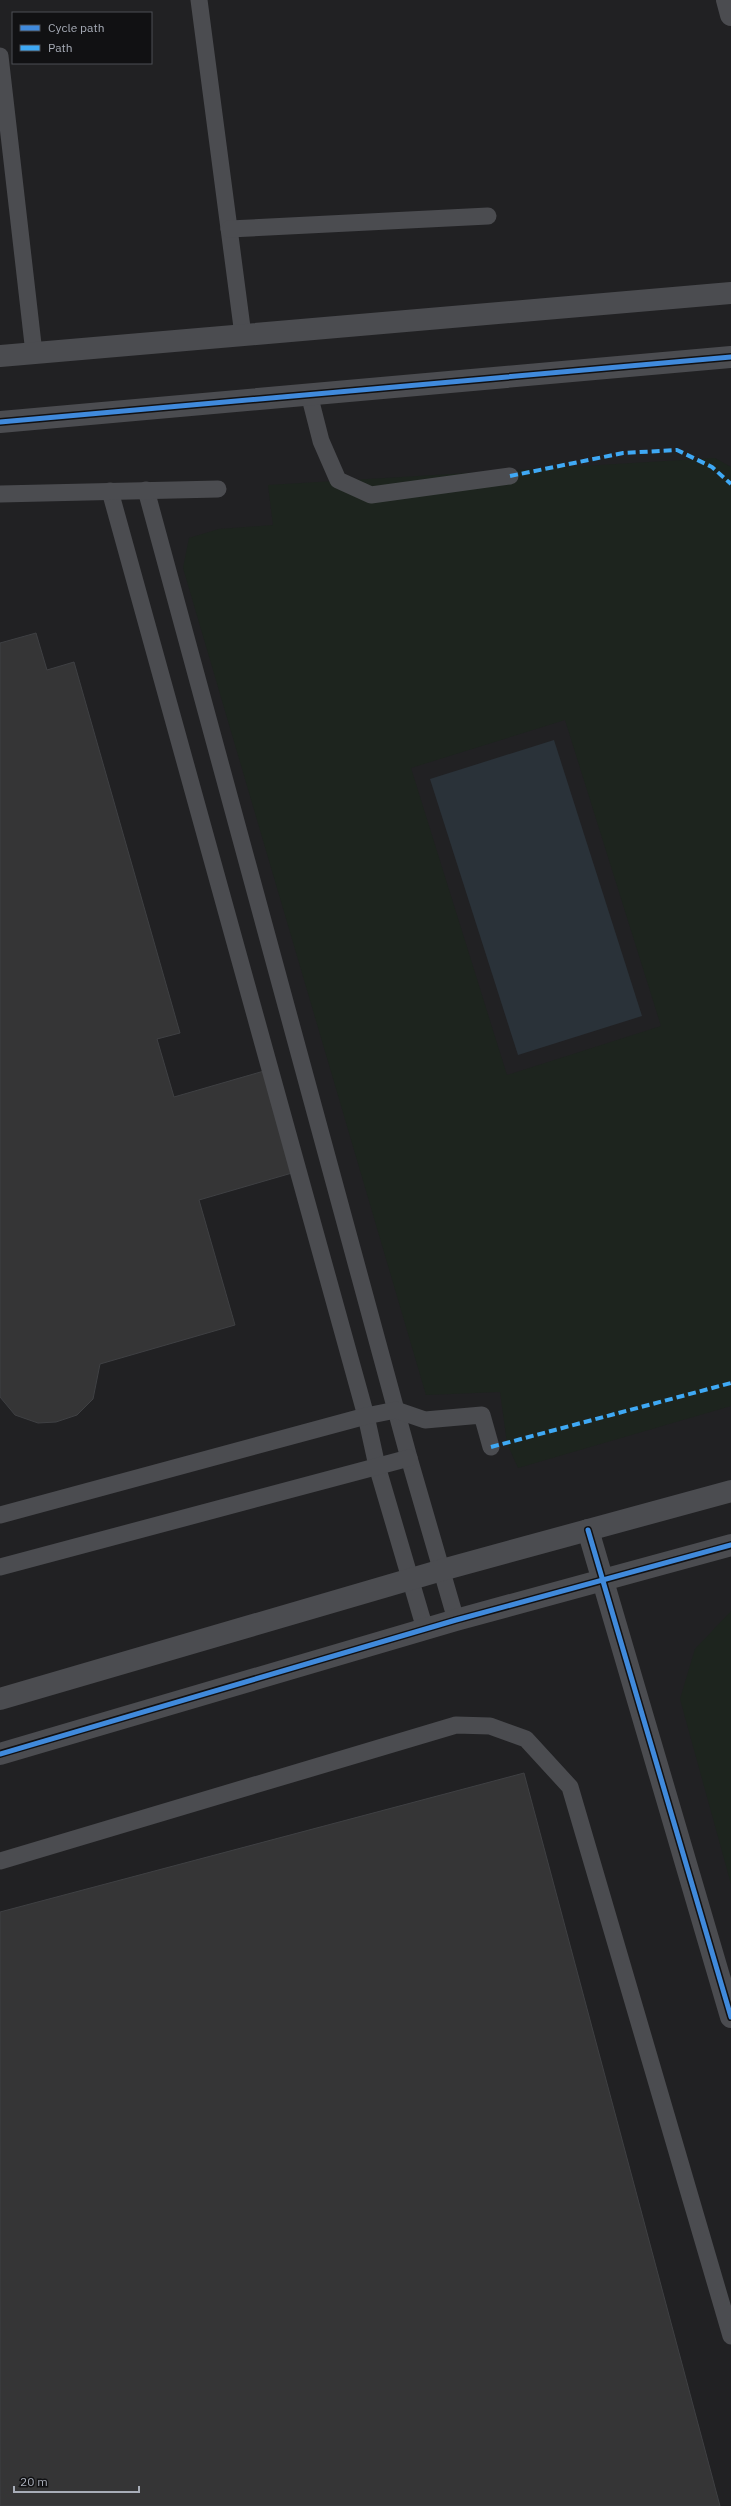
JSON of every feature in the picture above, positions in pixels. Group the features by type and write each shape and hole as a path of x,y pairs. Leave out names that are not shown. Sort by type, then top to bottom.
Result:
{"street":[{"path":"727,0 731,15"},
{"path":"0,356 731,292"},
{"path":"0,422 731,357"},
{"path":"0,1699 442,1570 731,1491"},
{"path":"588,1530 731,2017"},
{"path":"0,1754 456,1620 731,1545"}],"lane":[{"path":"199,0 243,335"},
{"path":"0,56 34,353"},
{"path":"229,229 488,216"},
{"path":"309,394 321,441 338,480 371,495 510,476"},
{"path":"0,494 218,489"},
{"path":"146,490 409,1458 456,1620"},
{"path":"110,491 366,1416 377,1466 425,1629"},
{"path":"0,1515 366,1416 396,1410 425,1420 482,1415 491,1447"},
{"path":"0,1567 409,1458"},
{"path":"0,1861 456,1725 490,1726 526,1739 570,1786 731,2336"}],"shaded area":[{"path":"0,0 731,0 731,2506 0,2506"},
{"path":"715,458 731,467 731,1406 518,1468 507,1443 500,1392 426,1395 183,568 189,538 219,529 273,525 268,485","holes":["565,720 661,1026 507,1075 411,768"]},
{"path":"554,740 642,1016 518,1055 430,779"},
{"path":"731,1611 731,1884 680,1699 695,1649"}],"building":[{"path":"36,633 47,670 74,662 180,1033 157,1039 174,1097 264,1071 292,1173 199,1200 235,1325 100,1364 93,1399 77,1415 56,1422 38,1423 15,1415 0,1397 0,643"},
{"path":"524,1773 720,2506 0,2506 0,1912"}],"marked path":[{"path":"510,476 623,453 677,450 712,467 731,484"},
{"path":"491,1447 731,1383"}],"cycle path":[{"path":"0,422 731,357"},
{"path":"588,1530 731,2017"},
{"path":"0,1754 456,1620 731,1545"}]}
